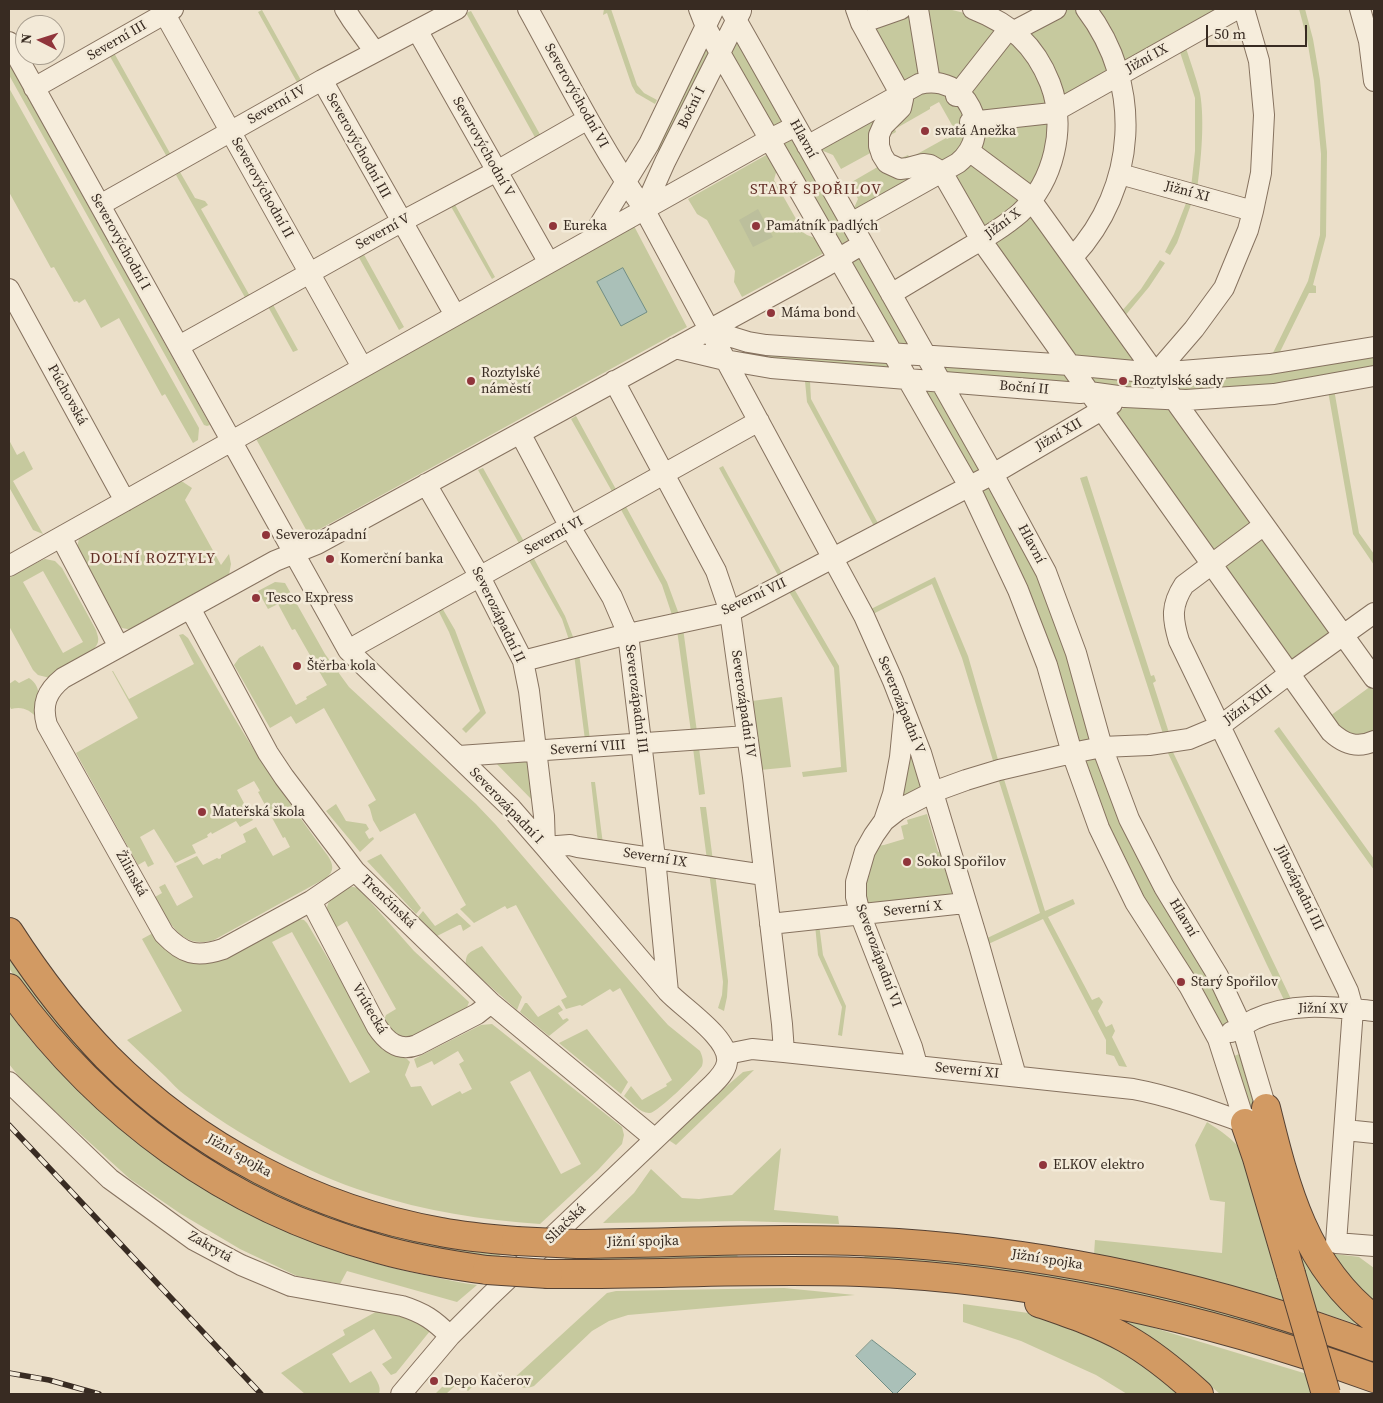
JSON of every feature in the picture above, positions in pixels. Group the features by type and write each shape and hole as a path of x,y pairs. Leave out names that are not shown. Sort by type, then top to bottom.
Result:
{"highway":[{"name":"Jižní spojka","path":"9,932 38,975 83,1032 134,1082 190,1127 249,1164 342,1206 374,1216 472,1238 516,1241 576,1244 845,1240 1003,1253 1174,1284 1290,1318 1374,1347"},
{"path":"9,988 49,1040 101,1094 158,1142 220,1183 282,1214 346,1240 413,1258 487,1270 548,1274 811,1270 896,1274 1018,1286 1073,1295 1177,1317 1286,1348 1374,1378"},
{"path":"1256,1116 1252,1126 1265,1133 1275,1144 1298,1215 1313,1249 1328,1271 1354,1302 1374,1319"},
{"path":"1256,1116 1257,1158 1326,1394"},
{"path":"963,1280 1068,1313 1106,1329 1151,1355 1199,1394"}],"street":[{"path":"345,9 375,52"},
{"name":"Severní IV","path":"100,205 322,80 457,9"},
{"name":"Severovýchodní VI","path":"528,9 588,119 625,183 644,210"},
{"name":"Boční I","path":"625,183 649,144 702,18 714,9"},
{"path":"901,9 859,16 903,99 902,108 884,126 879,135 879,146 882,155 888,163 900,169 923,164 930,165 942,172 981,240 1331,732 1348,744 1360,745 1374,741"},
{"path":"918,9 930,82"},
{"name":"Jižní X","path":"891,294 1008,222 1032,200 1046,178 1055,151 1058,132 1057,110 1053,90 1036,54 1014,31 989,15 973,9"},
{"path":"958,94 1007,31 1014,31 1056,9"},
{"path":"1073,257 1089,238 1110,202 1120,174 1126,136 1126,112 1119,75 1106,41 1086,9"},
{"name":"Jižní IX","path":"973,122 1047,114 1057,110 1236,9"},
{"path":"1156,373 1194,329 1224,288 1254,211 1261,172 1264,115 1259,61 1244,9"},
{"path":"1360,9 1369,41 1374,81"},
{"name":"Severní III","path":"34,88 166,10"},
{"name":"Severovýchodní II","path":"166,10 231,132 362,367"},
{"name":"Boční I","path":"644,210 665,162 720,53 736,13"},
{"name":"Hlavní","path":"736,13 807,146 993,474 1046,572 1076,653 1102,747 1130,820 1164,887 1218,976 1242,1026 1256,1116"},
{"name":"Hlavní","path":"702,18 720,53 969,486 1022,598 1047,665 1072,753 1100,828 1135,902 1189,986 1218,1039 1232,1082 1256,1116"},
{"name":"Severovýchodní V","path":"417,30 549,263"},
{"name":"Severovýchodní I","path":"9,42 232,441"},
{"name":"Severovýchodní III","path":"322,80 455,315"},
{"path":"807,146 919,84 941,83 950,87 968,103 973,112 974,139 964,158 851,223"},
{"name":"Severní V","path":"178,346 401,222 497,172 588,119"},
{"path":"9,566 796,126"},
{"path":"969,151 1032,200 1374,678"},
{"name":"Jižní XI","path":"1120,174 1254,211"},
{"path":"591,239 625,183"},
{"path":"644,210 709,330"},
{"path":"61,537 119,647 275,561 317,544 863,244"},
{"name":"Púchovská","path":"9,289 125,501"},
{"name":"Boční II","path":"709,330 748,342 766,345 1070,365 1156,373 1270,364 1374,347"},
{"name":"Severozápadní V","path":"709,330 864,616 893,681 921,753 1016,1076"},
{"name":"Boční II","path":"675,348 725,360 771,368 1175,400 1274,394 1374,376"},
{"name":"Severozápadní IV","path":"614,381 716,571 730,612 747,736 784,1052"},
{"name":"Jižní XII","path":"969,486 993,474 1125,396"},
{"name":"Severní VI","path":"348,650 758,421"},
{"name":"Severozápadní III","path":"520,433 570,527 612,597 628,634 656,858 668,992"},
{"path":"232,441 294,553"},
{"name":"Severozápadní II","path":"426,484 480,577 523,661 529,691 546,847"},
{"name":"Severní VII","path":"523,661 628,634 730,612 969,486"},
{"name":"Jihozápadní III","path":"1264,525 1184,585 1177,596 1174,611 1175,627 1179,641 1344,982 1353,1009 1336,1243 1374,1246"},
{"name":"Severozápadní I","path":"294,553 348,650 511,808 668,992 713,1031 723,1044 727,1054"},
{"name":"Trenčínská","path":"190,608 268,753 355,870 491,1003 655,1139"},
{"name":"Jižní XIII","path":"1072,753 1102,747 1168,743 1189,738 1220,726 1374,613"},
{"name":"Žilinská","path":"119,647 63,678 54,686 47,696 44,715 47,725 164,934 175,946 198,954 212,953 223,949 311,901 355,870"},
{"name":"Severozápadní VI","path":"884,821 893,794 900,757 904,712"},
{"name":"Severní VIII","path":"459,756 747,736"},
{"name":"Severozápadní VI","path":"917,1065 910,1042 860,914 856,897 856,882 865,851 884,821 898,810 933,792 966,780 1072,753"},
{"name":"Severní IX","path":"546,847 570,846 764,875"},
{"name":"Vrútecká","path":"311,901 377,1027 387,1040 394,1045 406,1048 417,1045 477,1014 491,1003"},
{"name":"Severní X","path":"770,924 965,903"},
{"name":"Jižní XV","path":"1218,1039 1255,1019 1291,1008 1326,1006 1374,1011"},
{"name":"Severní XI","path":"727,1054 752,1050 784,1052 1132,1089 1205,1109 1256,1116"},
{"name":"Sliačská","path":"401,1394 450,1336 490,1296 720,1076 727,1063 727,1054"},
{"name":"Zakrytá","path":"9,1082 110,1178 194,1240 241,1265 291,1286 415,1310 432,1319 450,1336"},
{"path":"1205,1109 1220,1106 1224,1102 1231,1091 1232,1082"},
{"path":"1345,1130 1374,1133"}],"green space":[{"path":"604,9 611,9 637,85 644,93 657,100 655,104 636,93 632,86 607,13 603,15"},
{"path":"912,9 924,74 905,85 871,27"},
{"path":"928,9 948,9 981,17 1007,31 1042,75 1052,135 1035,186 1027,187 980,150 983,125 936,75"},
{"path":"1062,9 1079,9 1112,69 1066,99 1027,31"},
{"path":"1095,9 1221,9 1124,63"},
{"path":"1299,9 1305,9 1313,39 1320,80 1327,152 1326,236 1313,285 1316,286 1316,293 1309,293 1277,358 1270,359 1308,281 1320,235 1321,154 1314,81 1307,39"},
{"path":"262,10 302,82 298,84 258,12"},
{"path":"471,11 542,138 537,141 466,13"},
{"path":"737,38 786,121 776,131 729,54"},
{"path":"1185,45 1200,93 1202,116 1202,142 1197,190 1191,188 1195,151 1195,98 1179,49"},
{"path":"705,46 710,55 662,151 655,151"},
{"path":"113,51 171,155 167,157 108,53"},
{"path":"9,63 210,425 204,425 9,75"},
{"path":"9,88 199,428 198,440 193,443 165,394 162,396 119,318 101,328 85,299 79,303 77,301 74,302 54,267 51,268 9,192"},
{"path":"922,93 947,93 969,121 961,148 950,158 853,210 858,199 850,183 881,165 874,151 841,169 833,155 821,150","holes":["939,102 957,134 910,158 908,155 899,159 897,156 892,159 887,137 896,132 895,129"]},
{"path":"794,135 851,238 839,246 781,140"},
{"path":"768,154 777,169 774,180 804,233 815,238 824,253 742,297 734,282 735,271 707,220 697,214 688,199"},
{"path":"970,159 1024,199 985,231 951,173"},
{"path":"180,172 195,198 205,201 208,205 201,209 251,298 247,301 176,175"},
{"path":"1188,198 1193,199 1177,243 1170,255 1165,252"},
{"path":"453,201 495,277 492,279 449,203"},
{"path":"758,209 773,237 753,247 739,220"},
{"path":"1030,214 1138,363 1075,360 994,244"},
{"path":"634,226 687,327 309,535 255,437"},
{"path":"362,251 404,327 399,330 357,254"},
{"path":"861,254 914,346 904,352 847,261"},
{"path":"1160,260 1165,263 1149,287 1124,317 1121,312 1141,289"},
{"path":"271,301 298,350 293,352 266,303"},
{"path":"773,352 887,361 893,364 890,371 771,362 769,356"},
{"path":"1374,352 1374,370 1182,396 1171,380"},
{"path":"939,363 1065,368 1075,383 949,379"},
{"path":"1086,371 1151,375 1161,389 1096,390"},
{"path":"805,381 810,381 811,399 879,525 875,528 807,402"},
{"path":"1334,389 1359,533 1374,554 1374,565 1353,534 1328,391"},
{"path":"920,390 936,391 984,471 973,478"},
{"path":"1131,404 1170,406 1254,523 1214,551 1113,414"},
{"path":"576,416 618,493 614,495 571,419"},
{"path":"9,440 17,455 24,451 33,469 13,481 43,534 33,530 9,487"},
{"path":"723,466 784,577 780,579 719,468"},
{"path":"483,468 526,545 521,547 478,470"},
{"path":"1087,476 1151,676 1154,675 1156,681 1153,683 1170,736 1164,737 1080,478"},
{"path":"176,481 183,482 192,488 185,500 221,565 229,554 231,564 228,580 133,630 122,628 114,621 77,547 79,539 88,530"},
{"path":"987,481 1021,539 1067,647 1093,740 1080,746 978,487"},
{"path":"624,503 667,582 680,617 673,618 662,585 619,506"},
{"path":"1262,537 1334,634 1293,664 1222,566"},
{"path":"532,555 565,616 575,642 570,643 562,619 527,557"},
{"path":"45,559 55,561 62,568 96,630 98,639 96,647 85,657 50,678 38,675 33,670 9,626 9,578","holes":["43,571 83,642 63,653 23,582"]},
{"path":"935,577 968,656 999,763 994,764 962,658 932,584 873,614 871,609"},
{"path":"275,582 285,583 325,654 349,687 476,804 668,1025 700,1051 703,1060 702,1066 661,1106 650,1113 643,1112 624,1096 631,1086 642,1100 667,1086 666,1084 672,1080 620,988 613,992 610,989 582,1006 566,1009 561,1000 567,997 516,905 507,909 505,906 474,923 460,909 466,905 415,813 380,832 373,820 368,805 376,800 324,708 296,724 291,716 270,728 234,665 239,658 260,645 261,647 263,646 296,705 327,685 295,629 292,630 278,604 268,609 258,591"},
{"path":"793,587 839,666 847,772 803,777 802,772 841,767 834,668 788,590"},
{"path":"441,606 455,630 486,713 466,733 462,729 480,711 449,632 437,608"},
{"path":"683,628 697,732 691,732 677,630"},
{"name":"Mateřská škola","path":"183,634 188,638 266,768 328,856 332,867 331,873 326,878 214,940 202,942 192,941 177,931 155,897 162,893 159,887 165,884 177,906 193,897 176,866 197,856 203,865 217,858 219,859 221,855 246,842 243,834 256,827 273,856 290,847 285,837 283,838 254,781 237,790 253,820 240,827 236,821 212,834 211,832 207,835 208,837 192,845 196,853 175,863 154,829 140,837 154,864 148,867 145,861 138,865 76,753 138,718 112,671 129,699 194,664 179,635"},
{"path":"579,653 590,740 585,740 574,654"},
{"path":"29,678 38,691 38,719 26,709 11,709 9,705 9,684 15,680 19,683"},
{"path":"1371,686 1374,691 1374,729 1368,734 1360,736 1344,732 1330,716"},
{"path":"782,697 791,767 760,770 752,701"},
{"path":"1279,727 1374,859 1374,870 1274,731"},
{"path":"693,748 699,748 705,794 699,795"},
{"path":"1172,750 1291,999 1284,1000 1267,965 1167,751"},
{"path":"1094,753 1234,1026 1222,1031 1157,922 1110,834 1083,755"},
{"path":"529,757 535,803 493,760"},
{"path":"911,757 917,757 925,787 904,798 901,795"},
{"path":"1003,776 1045,911 1073,899 1075,904 1048,917 1092,1000 1099,997 1103,1002 1098,1011 1106,1027 1112,1024 1115,1031 1112,1037 1127,1067 1119,1066 1114,1056 1106,1054 1106,1040 1043,919 984,946 983,940 1040,913 998,778"},
{"path":"591,782 595,782 603,844 598,843"},
{"path":"336,804 346,821 366,824 369,829 365,832 369,839 373,837 374,839 360,852 326,811"},
{"path":"700,807 706,807 713,861 707,860"},
{"name":"Sokol Spořilov","path":"927,814 938,852 941,851 958,897 866,908 864,881 876,846 904,839 901,826 908,824 907,820"},
{"path":"381,854 421,908 416,914 367,861"},
{"path":"709,872 715,873 728,981 724,1011 718,1008 723,982"},
{"path":"349,886 358,888 414,951 469,1002 466,1010 406,1040 395,1034 384,1020 386,1015 396,1009 347,921 337,927 331,926 327,917 330,900"},
{"path":"423,911 435,926 457,913 471,926 463,931 461,925 459,925 437,936 418,917"},
{"path":"299,919 304,920 359,1011 397,1055 410,1062 405,1075 411,1087 421,1086 432,1106 460,1091 462,1094 472,1089 459,1064 464,1061 458,1051 434,1065 432,1061 417,1068 414,1059 481,1025 492,1024 622,1127 624,1135 622,1144 598,1170 540,1224 475,1217 411,1205 345,1185 297,1164 227,1124 185,1095 127,1040 182,1011 142,939 153,933 223,956 225,959","holes":["292,932 370,1072 350,1083 272,942","530,1071 581,1164 561,1174 510,1082"]},
{"path":"819,924 823,955 846,1006 842,1036 838,1035 842,1007 818,955 815,925"},
{"path":"482,946 522,997 517,1010 466,965 468,955"},
{"path":"9,955 172,1129 502,1253 496,1260 472,1257 354,1230 248,1185 168,1134 96,1073 22,988 9,968"},
{"path":"525,1003 538,1017 559,1005 563,1010 558,1013 563,1020 567,1018 569,1020 549,1036 520,1012"},
{"path":"9,1012 51,1063 98,1109 144,1148 209,1192 279,1228 353,1257 429,1276 477,1285 457,1302 347,1271 340,1284 297,1276 240,1249 181,1214 130,1179 24,1083 9,1064"},
{"path":"587,1029 628,1082 621,1094 559,1043"},
{"path":"1238,1037 1257,1108 1250,1111 1226,1041 1229,1039 1234,1056 1242,1053"},
{"path":"754,1070 676,1145 670,1141 707,1103 743,1072"},
{"path":"1207,1122 1227,1136 1244,1153 1286,1302 1239,1287 1191,1275 1094,1254 1095,1240 1222,1253 1225,1202 1210,1200 1195,1145"},
{"path":"781,1148 774,1210 838,1216 839,1224 742,1221 603,1223 634,1193 651,1169 682,1198 699,1199 732,1195"},
{"path":"1290,1221 1362,1326 1314,1310"},
{"path":"737,1253 738,1259 561,1263 566,1257"},
{"path":"865,1253 990,1264 1130,1287 1294,1331 1296,1339 864,1260"},
{"path":"1327,1253 1359,1257 1374,1268 1374,1306"},
{"path":"784,1288 855,1295 628,1315 609,1321 592,1331 534,1386 522,1387 512,1380 607,1293 616,1291"},
{"path":"963,1304 1043,1315 1093,1329 1190,1394 1127,1394 1096,1375 1021,1341 963,1322"},
{"path":"381,1309 417,1317 430,1331 396,1373 391,1375 382,1364 392,1358 374,1329 332,1354 350,1383 371,1371 379,1385 379,1394 305,1394 281,1373 345,1335 343,1330"},
{"path":"1121,1318 1307,1374 1313,1394 1220,1394 1169,1351"},
{"path":"455,1376 463,1378 472,1387 468,1391 458,1383 446,1394 435,1394 450,1379"}],"water":[{"path":"623,268 647,312 621,326 597,282"},
{"path":"872,1340 916,1374 896,1394 856,1356"}],"railway":[{"path":"9,1125 261,1394"},
{"path":"9,1373 49,1380 99,1394"}],"place":[{"name":"svatá Anežka","path":"925,131"},
{"name":"Eureka","path":"553,226"},
{"name":"Památník padlých","path":"756,226"},
{"name":"Máma bond","path":"771,313"},
{"name":"Roztylské náměstí","path":"471,381"},
{"name":"Roztylské sady","path":"1123,381"},
{"name":"Severozápadní","path":"266,535"},
{"name":"Komerční banka","path":"330,559"},
{"name":"Tesco Express","path":"256,598"},
{"name":"Štěrba kola","path":"297,666"},
{"name":"Mateřská škola","path":"202,812"},
{"name":"Sokol Spořilov","path":"907,862"},
{"name":"Starý Spořilov","path":"1181,982"},
{"name":"ELKOV elektro","path":"1043,1165"},
{"name":"Depo Kačerov","path":"434,1381"}],"district":[{"name":"STARÝ SPOŘILOV","path":"816,190"},
{"name":"DOLNÍ ROZTYLY","path":"153,559"}]}
